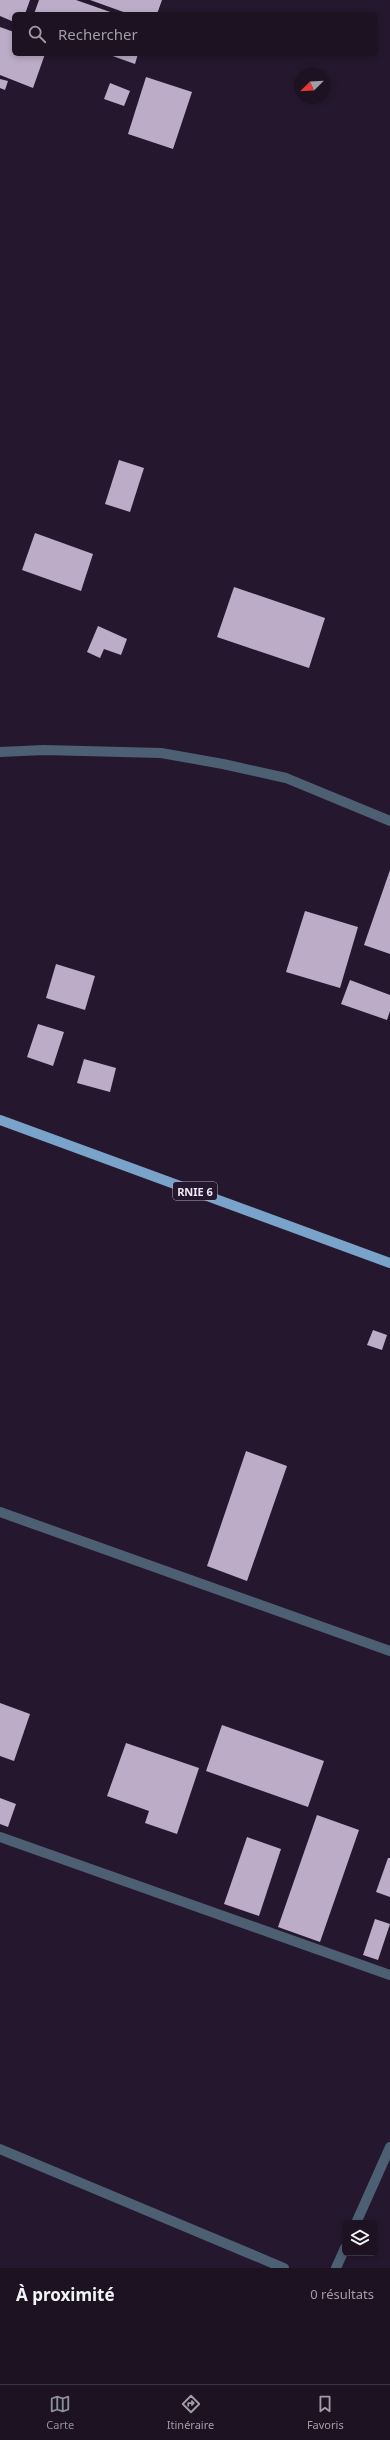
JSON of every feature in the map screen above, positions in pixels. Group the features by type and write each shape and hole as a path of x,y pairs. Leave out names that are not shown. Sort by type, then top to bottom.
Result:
{"main road":[{"name":"RNIE 6","path":"0,1120 390,1262"}],"street":[{"path":"0,752 44,750 161,753 223,764 286,778 390,821"},
{"path":"0,1512 390,1651"},
{"path":"0,1837 390,1975"},
{"path":"357,2220 390,2147"},
{"path":"0,2149 284,2268"},
{"path":"336,2268 342,2255"}],"building":[{"path":"0,0 30,0 26,12 12,12 12,21 0,16"},
{"path":"39,0 76,0 110,12 35,12"},
{"path":"90,0 162,0 158,12 123,12"},
{"path":"0,27 12,31 12,56 44,56 33,88 0,75"},
{"path":"113,56 137,56 135,64"},
{"path":"146,77 192,92 173,149 128,134"},
{"path":"0,79 8,81 5,90 0,88"},
{"path":"110,83 130,91 124,106 104,99"},
{"path":"119,460 144,468 130,512 105,504"},
{"path":"35,533 93,554 81,591 22,570"},
{"path":"234,587 325,618 309,668 217,637"},
{"path":"98,626 127,639 121,655 104,649 100,658 87,652"},
{"path":"390,870 390,954 364,945"},
{"path":"305,911 358,927 340,988 286,972"},
{"path":"56,964 95,976 85,1010 46,998"},
{"path":"350,980 390,995 390,1011 387,1020 341,1004"},
{"path":"38,1024 64,1032 53,1066 27,1057"},
{"path":"84,1059 116,1068 110,1092 77,1083"},
{"path":"373,1330 387,1335 382,1350 367,1345"},
{"path":"246,1451 287,1466 247,1581 207,1566"},
{"path":"0,1703 30,1714 14,1761 0,1756"},
{"path":"222,1725 324,1761 308,1807 206,1771"},
{"path":"126,1743 199,1768 177,1834 145,1823 149,1811 107,1796"},
{"path":"0,1798 16,1804 8,1827 0,1824"},
{"path":"317,1815 359,1830 320,1942 278,1927"},
{"path":"247,1837 281,1849 259,1916 224,1904"},
{"path":"388,1858 390,1858 390,1897 376,1892"},
{"path":"375,1919 390,1924 378,1960 363,1955"}]}
